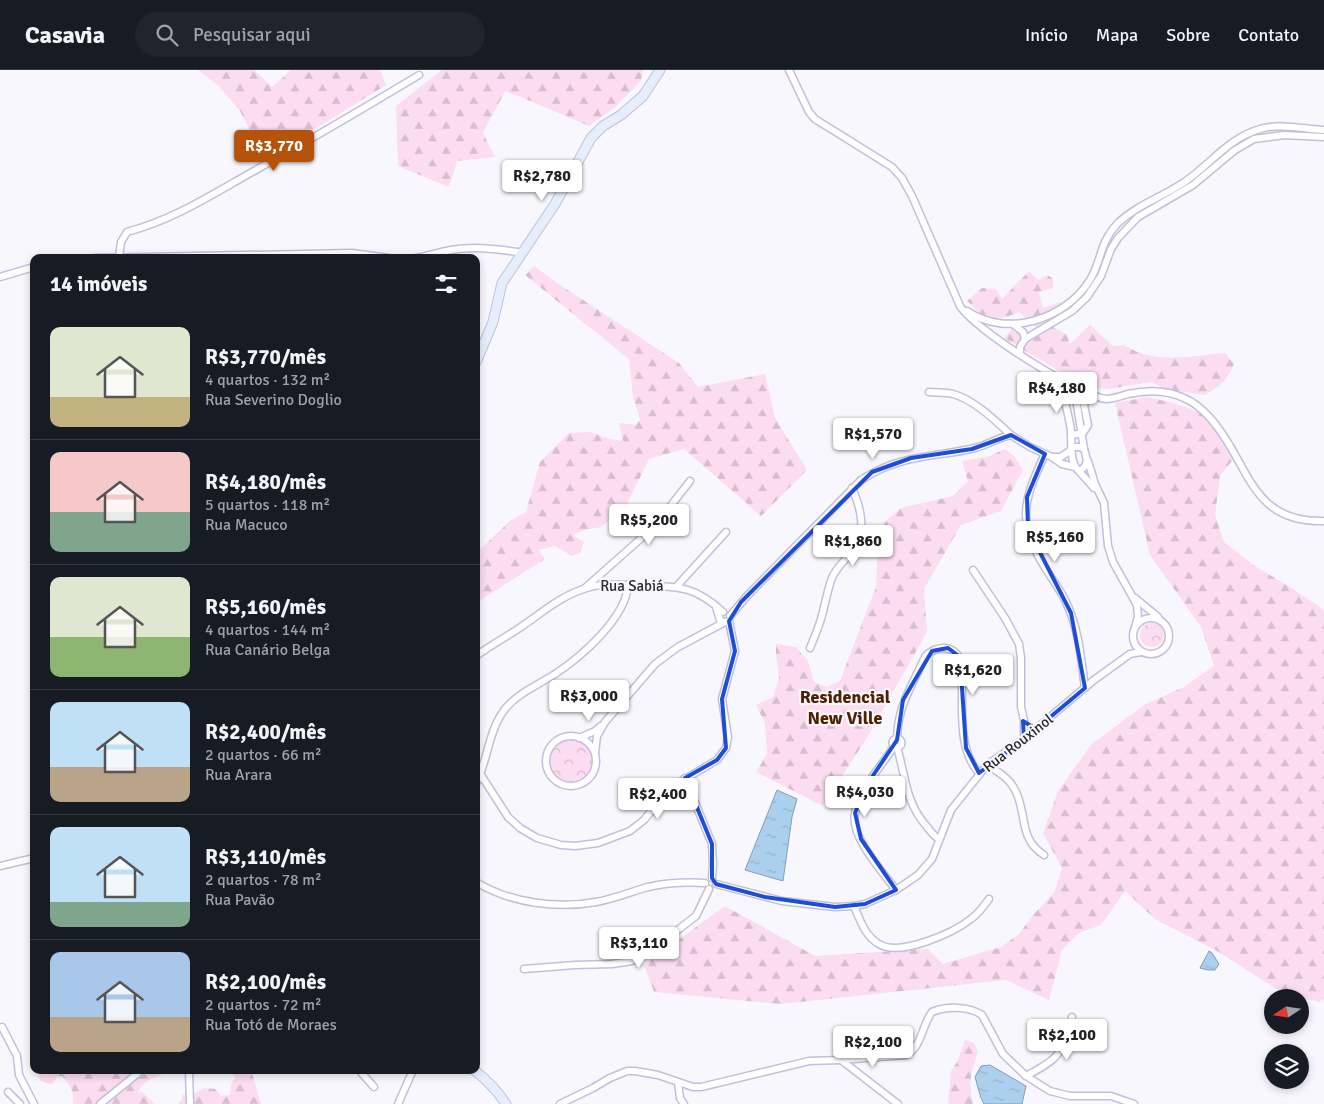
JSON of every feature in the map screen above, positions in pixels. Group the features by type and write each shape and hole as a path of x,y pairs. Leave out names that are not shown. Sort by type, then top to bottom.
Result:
{"main road":[{"path":"480,353 493,322 502,283 555,204 591,138 603,126 621,115 643,96 660,70"},
{"path":"478,1074 496,1090 506,1104"}],"street":[{"path":"789,70 809,112 815,119 892,166 902,178 912,196 960,306 966,315 1076,389 1109,399 1147,392 1166,392 1184,398 1204,411 1222,432 1232,447 1242,472 1267,503 1287,516 1310,521 1324,521"},
{"path":"120,254 121,242 127,232 157,222 200,203 338,124 419,74"},
{"path":"960,306 976,316 1002,324 1025,324 1043,318 1080,294 1091,278 1103,245 1118,224 1138,208 1193,176 1235,140 1267,127 1324,130"},
{"path":"1017,351 1023,342 1072,311 1087,297 1101,276 1111,249 1132,222 1199,181 1235,150 1254,139 1267,136 1324,137"},
{"path":"434,254 473,248 523,253"},
{"path":"294,254 359,254"},
{"path":"0,277 30,268"},
{"path":"994,335 995,329 1002,324"},
{"path":"1013,325 1023,332 1023,342"},
{"path":"1057,378 1072,435 1072,448 1076,469 1100,495"},
{"path":"1062,392 1076,389"},
{"path":"1076,389 1088,425 1083,434 1084,450 1106,514 1106,533 1110,553 1118,574 1137,605 1138,610 1133,638 1135,645 1147,654 1158,653 1167,646 1169,640 1168,629 1161,620 1131,595"},
{"path":"929,392 950,393 962,398 988,414 1011,435 1062,464 1076,469 1083,469 1088,461"},
{"path":"1072,435 1083,434"},
{"path":"595,754 588,743 579,738 566,736 552,745 547,753 547,770 558,784 575,787 584,784 595,771 597,762 595,754 596,736 605,722 654,664 678,646 712,629 741,602 852,488 872,472 911,458 972,449 1011,435"},
{"path":"1049,455 1061,457 1072,448 1080,447 1084,450"},
{"path":"1049,455 1030,488 1027,498 1026,517 1028,529 1037,554 1067,603 1076,631 1086,688"},
{"path":"584,589 655,526 690,481"},
{"path":"810,648 821,618 831,580 856,546 860,536 861,513 852,488"},
{"path":"678,586 726,532"},
{"path":"973,570 1005,618 1018,644 1021,658 1021,707 1024,720 1024,739"},
{"path":"687,589 689,575"},
{"path":"481,775 491,737 504,710 523,693 566,667 593,642 617,613 626,597 628,585"},
{"name":"Rua Sabiá","path":"480,653 573,593 599,586 628,585 678,586 714,603 725,617 735,646 734,658 722,699 728,737 726,748 717,760 685,778 666,792 644,820 630,831 598,842 575,846 554,844 528,834 520,828 502,810 481,775"},
{"path":"1135,628 1143,619 1155,618 1161,620"},
{"name":"Rua Rouxinol","path":"716,884 797,904 835,907 854,906 871,902 896,890 918,875 932,859 950,810 979,773 987,765 1024,739 1094,680 1130,654 1135,645"},
{"path":"939,839 918,815 908,795 898,743 899,719 903,700 929,652 944,648 955,652 961,661 966,748 973,766 979,773"},
{"name":"Rua Rouxinol","path":"1130,654 1142,652"},
{"path":"1083,669 1094,680"},
{"path":"1024,720 1036,729"},
{"path":"579,738 594,731 605,722"},
{"path":"896,890 865,847 855,829 854,818 858,802 868,783 898,743"},
{"path":"987,765 1005,776 1014,786 1028,838 1035,848 1044,855"},
{"path":"480,884 518,899 567,905 604,900 649,887 671,884 713,888 716,884 712,878 712,844 685,778"},
{"path":"930,830 943,829"},
{"path":"0,866 30,859"},
{"path":"524,969 624,963 632,960 654,948 696,916 708,879 712,878"},
{"path":"854,906 869,936 880,945 894,948 922,942 949,933 973,918 989,899"},
{"path":"560,1104 627,1071 658,1075 701,1088 796,1063 909,1054 916,1045 932,1012 952,1008 977,1011 982,1015 1003,1054 1026,1076 1050,1091 1061,1094 1111,1096 1134,1104"},
{"path":"1026,1076 1054,1060 1059,1055 1063,1048 1072,1017"},
{"path":"2,1027 17,1056 19,1075 34,1104"},
{"path":"841,1060 898,1104"},
{"path":"100,1104 137,1074"},
{"path":"189,1074 190,1104"},
{"path":"363,1074 374,1087"},
{"path":"398,1104 411,1074"},
{"path":"678,1082 680,1098 684,1104"},
{"path":"8,1092 20,1104"}],"highlighted area":[{"path":"1011,435 1045,454 1027,497 1028,529 1071,613 1085,688 1036,729 1023,721 1024,739 979,773 966,748 960,657 948,648 932,651 903,700 897,740 868,783 855,813 861,839 896,890 865,904 835,907 765,897 716,884 712,878 712,844 685,778 717,760 726,748 722,699 735,651 729,621 741,602 872,472 911,458 972,449"}],"green space":[{"path":"198,70 254,70 272,87 291,70 380,70 386,85 307,134 263,156 240,111 219,86"},
{"path":"442,70 643,70 641,81 614,108 589,126 505,91 483,133 495,157 457,161 449,187 398,166 396,106"},
{"path":"534,266 679,363 698,387 765,374 775,418 807,470 761,516 684,449 649,459 625,508 601,527 585,530 573,535 584,542 580,553 572,556 555,546 539,550 545,559 480,600 480,549 510,521 526,512 540,462 569,433 590,432 623,441 619,423 636,425 640,419 633,396 629,359 525,275"},
{"path":"1029,271 1038,280 1048,275 1053,279 1053,288 1039,292 1043,308 1061,302 1064,308 1049,325 1067,335 1070,344 1090,325 1113,346 1124,345 1148,355 1173,358 1225,353 1234,364 1229,375 1215,389 1205,395 1168,390 1151,382 1109,389 1097,388 1056,369 1004,338 1012,329 1033,338 1039,330 1019,312 1003,318 990,318 979,312 967,301 982,288 996,289 1002,299"},
{"path":"1147,397 1195,410 1211,420 1225,437 1234,458 1220,476 1215,515 1224,542 1255,566 1324,610 1324,999 1319,1002 1309,1000 1309,989 1275,988 1217,951 1155,919 1125,891 1101,925 1079,933 1062,950 1049,1000 1006,980 781,1004 654,992 644,965 725,906 815,956 928,949 943,964 1001,947 1019,934 1033,915 1054,893 1062,868 1043,833 1058,791 1091,745 1144,705 1184,687 1214,666 1201,627 1150,555 1115,403"},
{"path":"1005,449 1014,456 1023,470 1001,511 961,525 924,589 927,632 868,736 823,806 756,772 767,754 765,723 756,705 773,697 779,678 776,644 796,647 808,661 814,682 827,687 840,681 876,587 878,542 884,522 901,508 953,496 968,481 962,461 990,456"},
{"path":"1147,623 1157,623 1164,630 1164,640 1157,647 1147,647 1140,640 1140,630"},
{"path":"572,740 584,744 590,750 594,762 590,774 584,780 572,784 560,780 554,774 550,762 554,750 560,744"},
{"path":"965,1040 974,1043 978,1052 971,1077 973,1104 948,1104 951,1071 957,1062"},
{"path":"38,1074 162,1074 144,1084 138,1093 142,1092 155,1104 73,1104 71,1089 62,1076 57,1077 52,1084 40,1080"},
{"path":"233,1074 252,1074 261,1104 178,1104 182,1100 182,1095 194,1094 204,1088 215,1089 221,1096 230,1095 231,1085 235,1077"}],"water":[{"path":"777,790 797,799 792,817 783,881 745,870"},
{"path":"1209,951 1219,964 1215,970 1200,968"},
{"path":"990,1065 1026,1086 1022,1104 984,1104 975,1077 981,1066"}],"district":[{"name":"Residencial New Ville","path":"845,708"}]}
